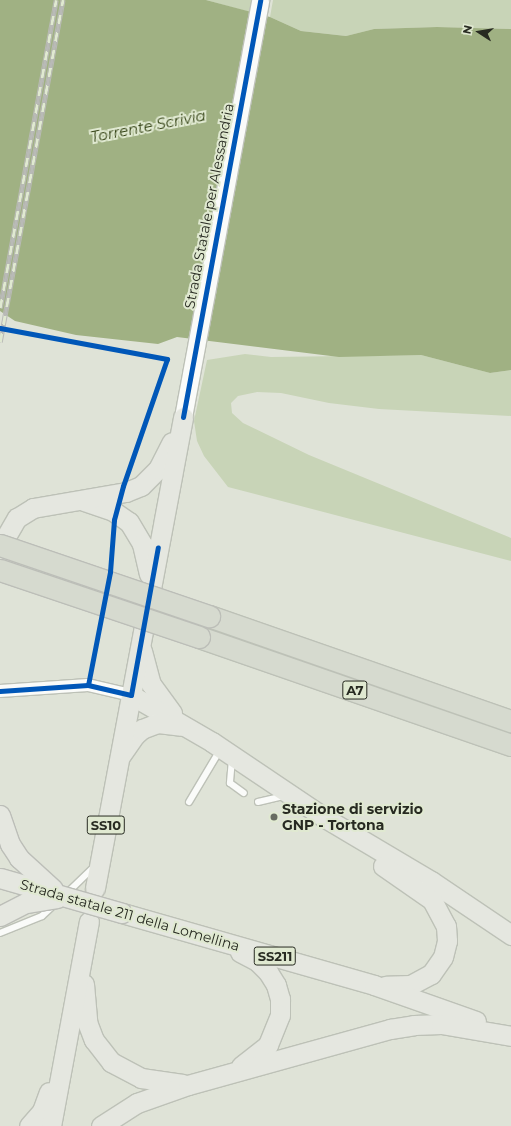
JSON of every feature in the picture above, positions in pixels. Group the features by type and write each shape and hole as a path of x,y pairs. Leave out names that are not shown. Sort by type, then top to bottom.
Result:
{"highway":[{"name":"A7","path":"0,546 209,616 511,721"},
{"name":"A7","path":"0,570 511,745"}],"main road":[{"name":"Strada Statale per Alessandria","path":"95,888 117,761 131,694 260,0"},
{"path":"0,546 16,518 33,508 84,501 126,492 150,478 166,456 183,417"},
{"path":"84,501 113,510 129,522 142,544 151,585"},
{"path":"140,644 151,684 165,706 184,726"},
{"path":"131,694 227,752 325,818 397,860 511,935"},
{"path":"117,761 135,735 142,729 158,723 184,726"},
{"path":"0,815 10,844 19,858 42,882 65,897"},
{"path":"325,818 366,854 432,900 446,926 447,941 443,957 431,974 410,985 374,985"},
{"name":"Strada statale 211 della Lomellina","path":"0,878 122,913 203,934 374,985 511,1036"},
{"path":"0,916 26,903 65,897"},
{"path":"51,1126 89,921"},
{"path":"203,934 257,961 276,985 280,999 280,1015 268,1045 257,1057 231,1073"},
{"path":"85,943 84,998 87,1022 101,1051 111,1062 141,1078 188,1085"},
{"path":"101,1126 137,1103 188,1085 414,1025 467,1027 511,1036"},
{"path":"29,1126 42,1111 67,1035"}],"street":[{"path":"0,691 88,685 131,694"}],"lane":[{"path":"227,752 230,783 244,793"},
{"path":"189,802 227,752"},
{"path":"258,802 290,795"},
{"path":"0,933 42,916 99,862"}],"shaded area":[{"path":"206,0 252,0 250,12"},
{"path":"273,0 511,0 511,29 437,27 374,29 346,36 301,31 270,17"},
{"path":"245,354 271,357 421,355 490,373 511,370 511,416 379,409 329,403 281,393 257,392 238,396 231,403 232,413 243,423 309,455 511,538 511,561 228,487 204,456 197,441 194,421 207,360"}],"water":[{"name":"Torrente Scrivia","path":"0,0 206,0 270,17 301,31 346,36 374,29 437,27 511,29 511,370 490,373 421,355 339,357 177,337 158,344 76,335 15,321 0,311"}],"railway":[{"path":"0,308 56,0"},
{"path":"0,342 63,0"}],"cycle path":[{"path":"183,417 260,0"},
{"path":"0,328 167,359 123,486 114,520 110,572 88,685"},
{"path":"0,691 88,685 131,695 158,547"}],"place":[{"name":"Stazione di servizio GNP - Tortona","path":"274,817"}]}
